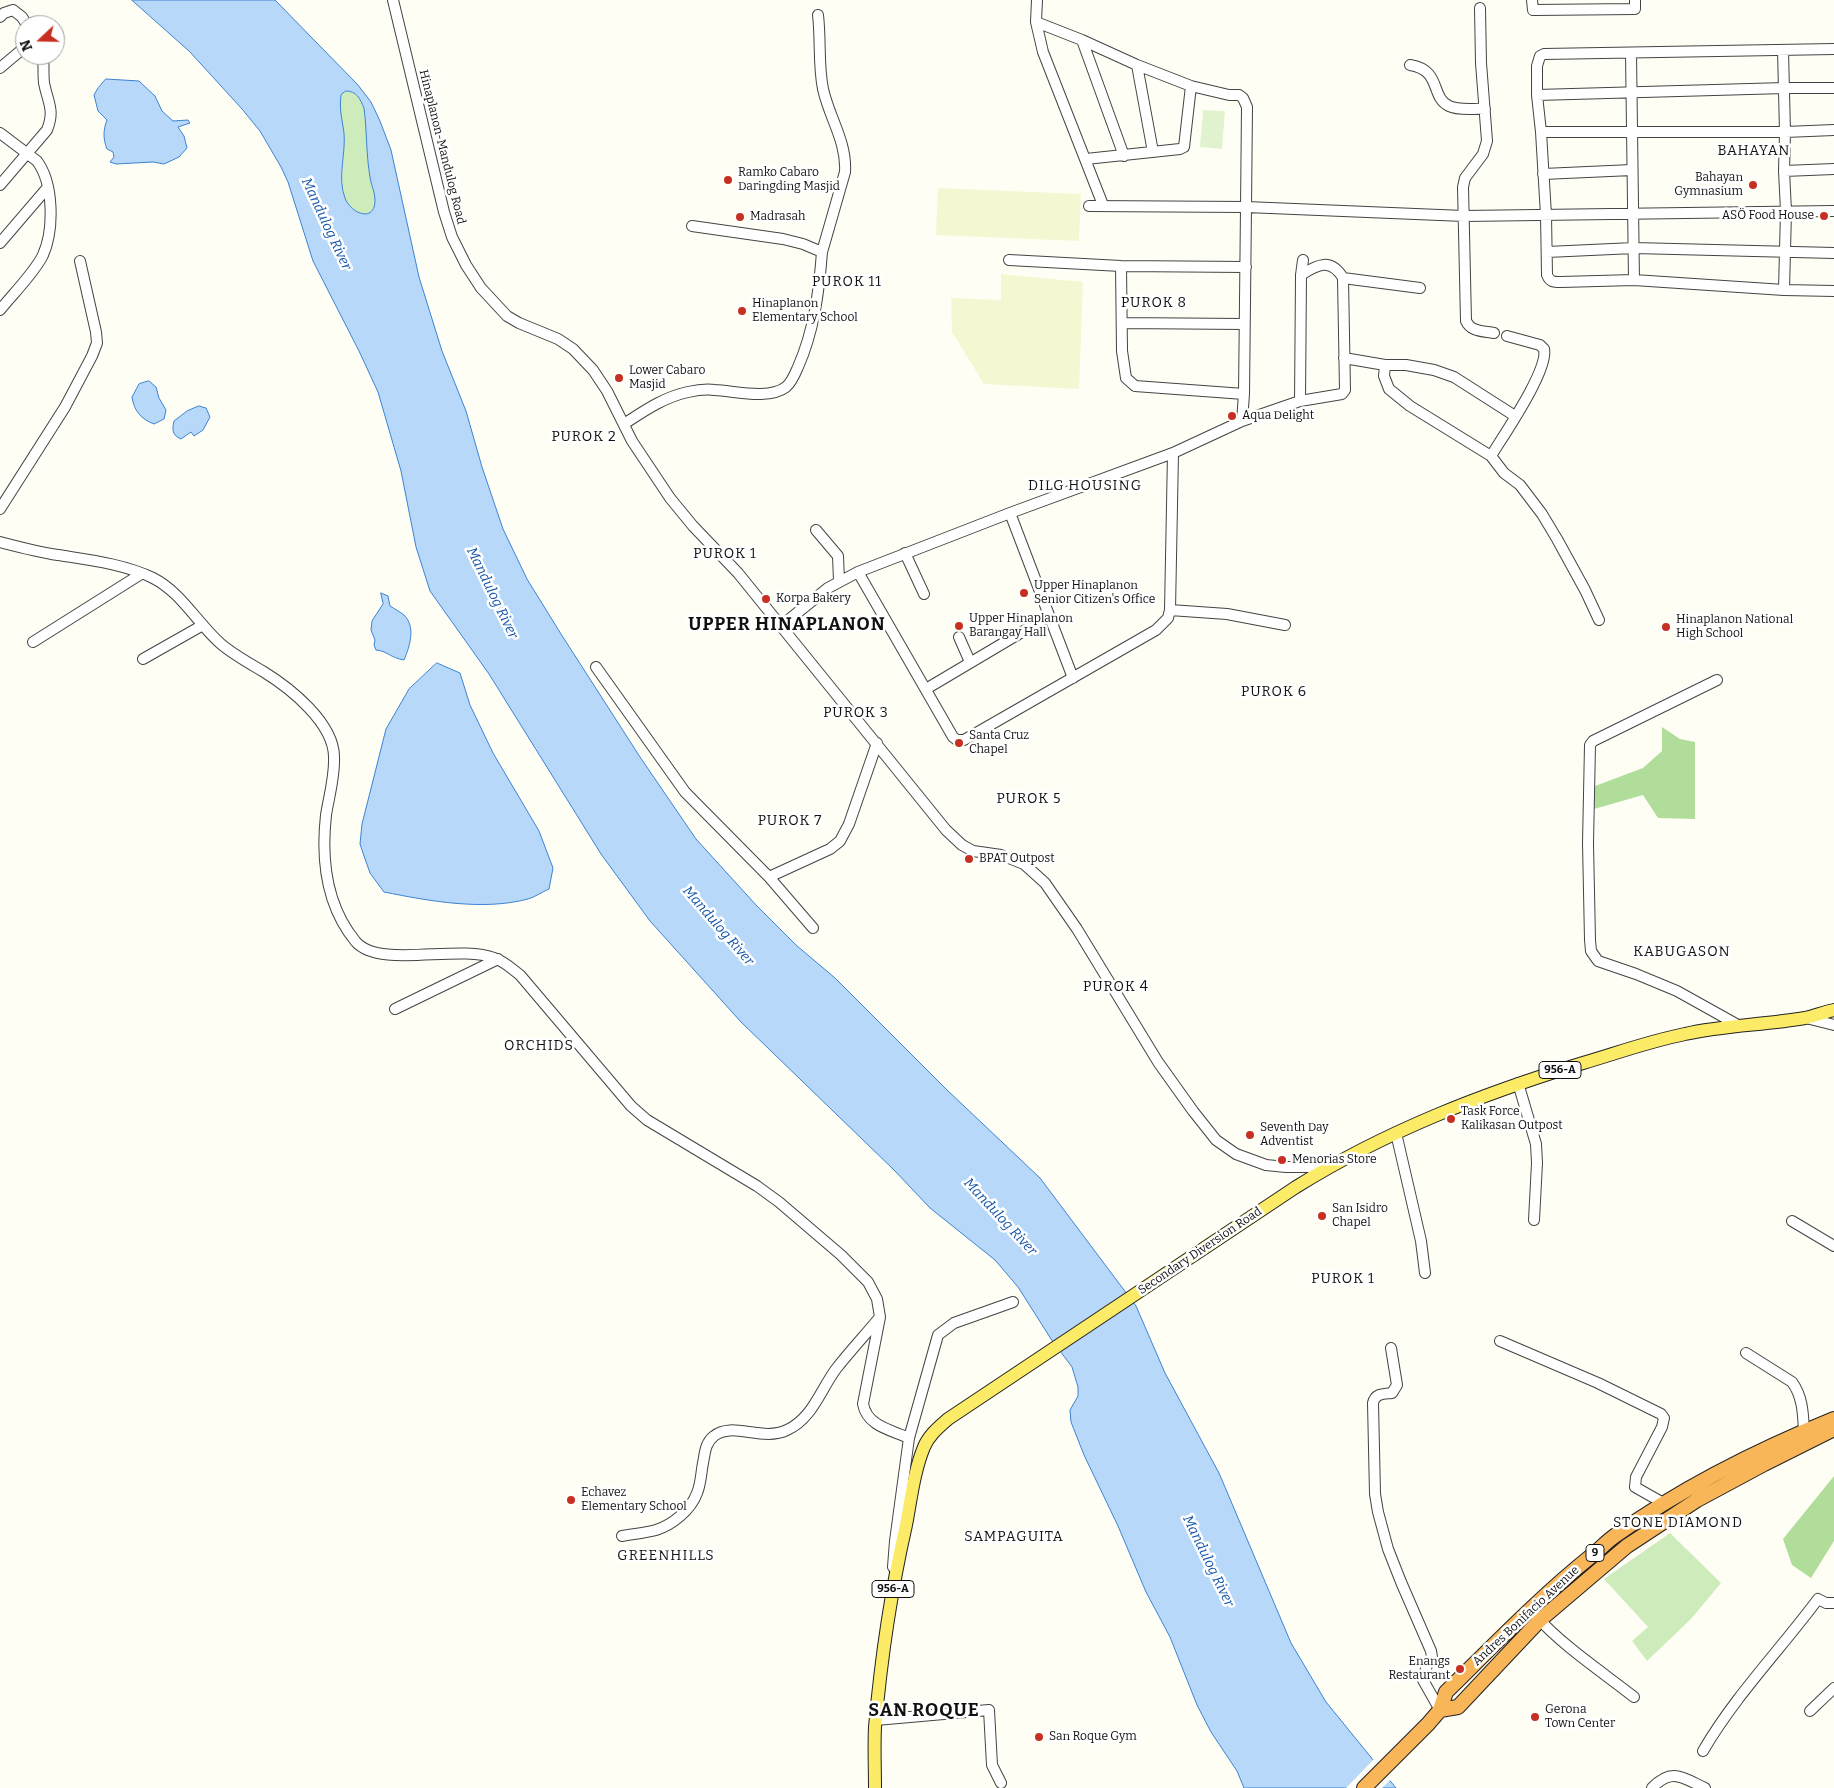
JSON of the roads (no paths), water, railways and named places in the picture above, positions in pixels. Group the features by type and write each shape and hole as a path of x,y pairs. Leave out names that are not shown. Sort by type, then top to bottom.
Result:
{"highway":[{"name":"Andres Bonifacio Avenue","path":"1440,1710 1458,1707 1563,1579 1615,1536 1665,1504 1728,1468 1804,1431 1834,1419"},
{"name":"Andres Bonifacio Avenue","path":"1364,1788 1440,1710 1446,1692 1501,1638 1627,1546 1697,1500 1834,1429"}],"main road":[{"name":"956-A","path":"1805,1018 1834,1010"},
{"name":"Secondary Diversion Road","path":"875,1788 876,1720 895,1578 918,1466 924,1446 940,1426 962,1408 1329,1167 1396,1133 1482,1096 1518,1083 1683,1034 1738,1025 1805,1018"}],"street":[{"name":"Hinaplanon-Mandulog Road","path":"393,0 444,212 452,237 466,265 481,288 507,316 558,340 573,349 584,359 606,391 650,470 670,498 693,526 738,573 946,830 962,845 973,851 1001,855 1024,864 1045,883 1077,929 1158,1062 1216,1140 1236,1154 1266,1165 1329,1167"},
{"path":"1037,0 1036,22 1043,52 1103,205"},
{"path":"1532,0 1532,10 1635,9 1635,0"},
{"path":"1480,8 1481,63 1487,141 1483,154 1465,178 1463,187 1466,322 1468,327 1472,329 1494,333"},
{"path":"0,17 4,13 13,10 19,15"},
{"path":"624,424 666,399 688,392 712,390 770,393 786,387 791,382 812,328 822,252 846,160 823,89 819,62 820,34 818,15"},
{"path":"1036,22 1190,86 1229,95 1239,95 1246,103 1248,112 1242,421"},
{"path":"1082,40 1124,156"},
{"path":"1834,49 1544,54 1540,56 1537,66 1537,95 1542,132 1546,215 1547,275 1552,282 1634,280 1784,290 1834,291"},
{"path":"1783,50 1786,212 1784,290"},
{"path":"1631,53 1634,280"},
{"path":"0,68 15,55"},
{"path":"1,181 47,130 52,115 44,82 43,65"},
{"path":"1137,65 1153,152"},
{"path":"1410,65 1418,66 1428,73 1442,99 1450,106 1485,109"},
{"path":"1086,159 1124,156 1184,147 1190,86"},
{"path":"1537,95 1834,88"},
{"path":"1542,132 1785,132 1834,130"},
{"path":"0,133 41,166 48,187 51,206 43,255 0,310"},
{"path":"1784,171 1834,169"},
{"path":"1543,174 1632,170"},
{"path":"0,243 48,187"},
{"path":"1089,206 1246,207 1464,216 1834,211"},
{"path":"692,226 783,239 803,244 822,252"},
{"path":"1547,252 1634,248 1834,253"},
{"path":"1009,260 1121,266 1246,267"},
{"path":"1300,401 1301,275 1303,260"},
{"path":"0,509 65,407 97,343 80,261"},
{"path":"781,626 839,581 858,572 1173,453 1242,421 1300,401 1344,393 1346,390 1343,278 1337,268 1330,264 1319,266 1301,275"},
{"path":"1121,266 1122,350 1126,378 1135,386 1244,394"},
{"path":"1343,278 1420,288"},
{"path":"1122,323 1244,324"},
{"path":"1491,456 1542,367 1545,354 1544,349 1540,345 1507,336"},
{"path":"1344,358 1385,365 1406,365 1434,370 1454,377 1515,416"},
{"path":"1385,365 1384,376 1389,389 1410,406 1491,456 1504,473 1520,486 1542,514 1585,590 1599,620"},
{"path":"858,572 953,737 960,741 973,736 1156,630 1168,618 1170,610 1173,453"},
{"path":"1010,513 1073,678"},
{"path":"816,530 838,556 839,581"},
{"path":"0,542 43,552 93,560 153,578 164,586 221,644 290,691 322,723 330,736 334,757 326,818 324,860 328,887 340,914 357,942 367,950 381,955 435,953 487,956 498,960 520,975 631,1106 647,1120 757,1186 857,1270 875,1293 880,1307 880,1317 864,1396 864,1411 867,1417 875,1424 909,1438"},
{"path":"905,553 924,594"},
{"path":"33,642 141,574"},
{"path":"1170,610 1227,614 1285,625"},
{"path":"926,689 1049,616"},
{"path":"142,659 203,625"},
{"path":"959,636 970,662"},
{"path":"596,667 685,792 769,877 813,928"},
{"path":"1717,680 1593,741 1590,745 1588,842 1590,940 1591,951 1598,961 1677,991 1738,1025"},
{"path":"769,877 830,849 840,841 849,824 877,743"},
{"path":"395,1009 498,960"},
{"name":"Secondary Diversion Road","path":"1805,1018 1834,1025"},
{"path":"1518,1083 1536,1144 1534,1220"},
{"path":"1396,1133 1421,1241 1425,1273"},
{"path":"1792,1221 1834,1246"},
{"path":"895,1578 893,1565 894,1541 909,1438 936,1340 942,1331 954,1323 1013,1302"},
{"path":"622,1536 660,1529 688,1508 697,1494 705,1449 715,1435 720,1432 739,1430 761,1435 772,1435 789,1430 797,1424 810,1412 837,1368 880,1317"},
{"path":"1500,1341 1607,1387 1661,1414 1664,1418 1662,1427 1636,1477 1635,1487 1665,1504"},
{"path":"1391,1348 1397,1385 1392,1393 1376,1396 1373,1403 1375,1494 1388,1549 1409,1605 1431,1651 1432,1657 1427,1665 1423,1680 1440,1710"},
{"path":"1746,1353 1792,1382 1798,1389 1802,1402 1804,1431"},
{"path":"1703,1752 1717,1727 1735,1702 1818,1599 1834,1603"},
{"path":"1535,1615 1572,1649 1634,1697"},
{"path":"1810,1711 1834,1688"},
{"path":"876,1720 988,1710 992,1765 1001,1783"},
{"path":"1652,1788 1660,1779 1670,1776 1682,1776 1705,1788"}],"water":[{"name":"Mandulog River","path":"132,0 275,0 358,85 371,102 391,150 419,277 442,351 466,411 503,529 527,579 640,757 696,839 756,905 796,945 835,978 946,1089 1040,1178 1136,1306 1165,1373 1219,1473 1291,1643 1326,1702 1396,1788 1244,1788 1237,1771 1211,1732 1197,1705 1170,1637 1146,1592 1118,1526 1084,1455 1071,1422 1070,1410 1078,1396 1078,1387 1072,1367 1051,1339 1018,1287 995,1260 930,1208 894,1170 741,1022 650,921 601,854 489,674 430,591 416,547 401,471 378,392 313,261 288,182 260,131 190,52","holes":["346,91 350,91 358,96 364,108 369,168 375,200 374,207 367,214 362,214 352,208 348,204 343,190 344,133 340,100 341,95"]},
{"path":"106,79 139,81 155,96 162,111 173,121 188,120 190,123 178,127 184,136 187,148 179,157 164,164 153,162 116,164 110,162 114,157 113,152 107,149 105,142 104,131 107,120 98,111 94,95"},
{"path":"149,381 156,387 159,398 166,410 164,419 154,424 145,420 139,414 134,406 132,397 139,384"},
{"path":"199,406 206,408 210,417 203,430 194,436 191,432 181,439 176,436 173,432 174,421 187,411"},
{"path":"381,593 388,596 390,606 404,615 410,625 410,643 404,660 376,650 374,645 375,640 371,630 372,621 383,604"},
{"path":"437,663 460,673 470,705 493,753 539,831 553,868 549,889 531,898 511,903 493,904 419,899 384,892 370,873 360,844 362,824 386,729 409,689"}],"place":[{"name":"Ramko Cabaro Daringding Masjid","path":"728,180"},
{"name":"Bahayan Gymnasium","path":"1753,185"},
{"name":"ASÖ Food House","path":"1824,216"},
{"name":"Madrasah","path":"740,217"},
{"name":"Hinaplanon Elementary School","path":"742,311"},
{"name":"Lower Cabaro Masjid","path":"619,378"},
{"name":"Aqua Delight","path":"1232,416"},
{"name":"Upper Hinaplanon Senior Citizen's Office","path":"1024,593"},
{"name":"Korpa Bakery","path":"766,599"},
{"name":"Upper Hinaplanon Barangay Hall","path":"959,626"},
{"name":"Hinaplanon National High School","path":"1666,627"},
{"name":"Santa Cruz Chapel","path":"959,743"},
{"name":"BPAT Outpost","path":"969,859"},
{"name":"Task Force Kalikasan Outpost","path":"1451,1119"},
{"name":"Seventh Day Adventist","path":"1250,1135"},
{"name":"Menorias Store","path":"1282,1160"},
{"name":"San Isidro Chapel","path":"1322,1216"},
{"name":"Echavez Elementary School","path":"571,1500"},
{"name":"Enangs Restaurant","path":"1460,1669"},
{"name":"Gerona Town Center","path":"1535,1717"},
{"name":"San Roque Gym","path":"1039,1737"}],"district":[{"name":"BAHAYAN","path":"1754,151"},
{"name":"PUROK 11","path":"847,282"},
{"name":"PUROK 8","path":"1154,303"},
{"name":"PUROK 2","path":"584,437"},
{"name":"DILG HOUSING","path":"1085,486"},
{"name":"PUROK 1","path":"725,554"},
{"name":"UPPER HINAPLANON","path":"787,625"},
{"name":"PUROK 6","path":"1274,692"},
{"name":"PUROK 3","path":"856,713"},
{"name":"PUROK 5","path":"1029,799"},
{"name":"PUROK 7","path":"790,821"},
{"name":"KABUGASON","path":"1682,952"},
{"name":"PUROK 4","path":"1116,987"},
{"name":"ORCHIDS","path":"539,1046"},
{"name":"PUROK 1","path":"1343,1279"},
{"name":"STONE DIAMOND","path":"1678,1523"},
{"name":"SAMPAGUITA","path":"1014,1537"},
{"name":"GREENHILLS","path":"666,1556"},
{"name":"SAN ROQUE","path":"924,1711"}]}
